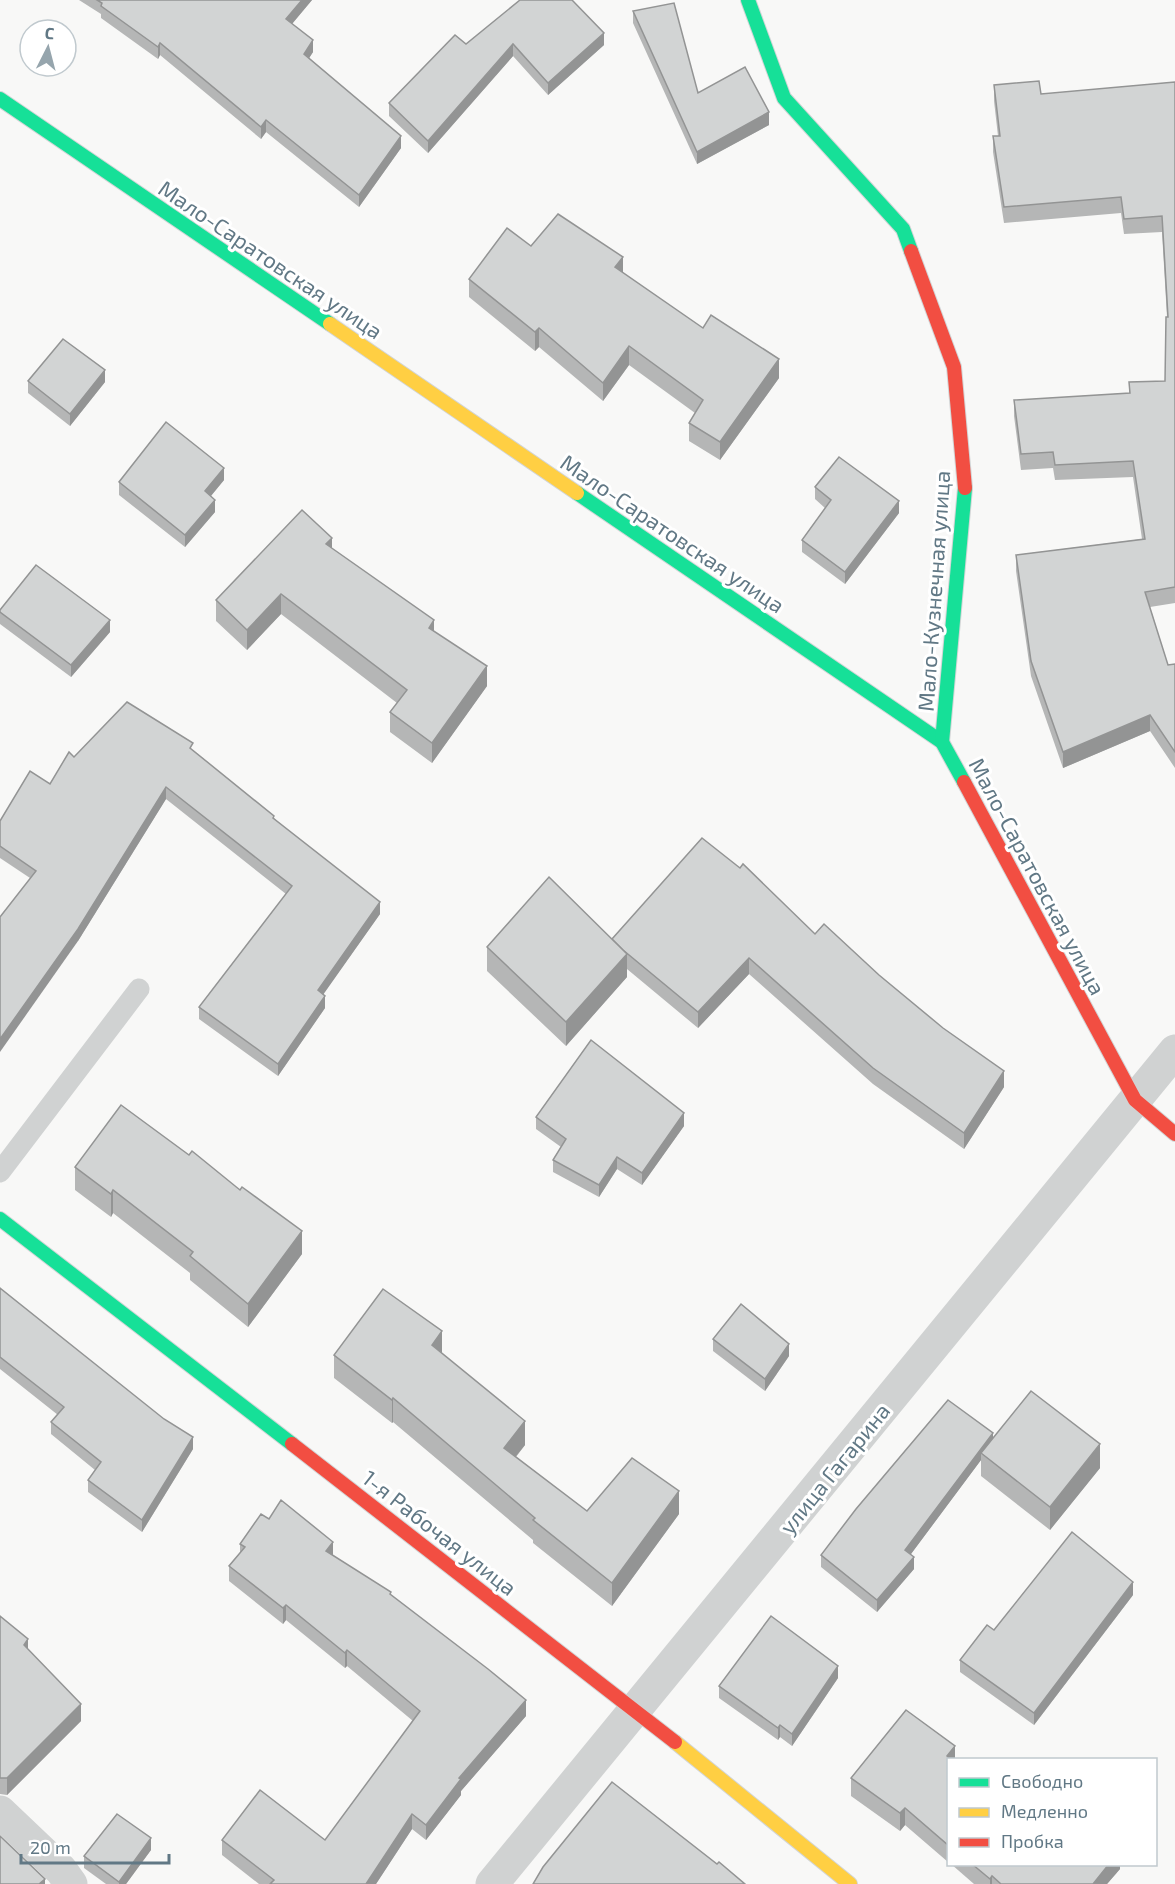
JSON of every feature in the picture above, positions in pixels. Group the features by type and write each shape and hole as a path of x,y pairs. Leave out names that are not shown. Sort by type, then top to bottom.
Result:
{"street":[{"name":"Мало-Кузнечная улица","path":"748,0 784,98 903,229 954,367 965,484 942,742"},
{"name":"Мало-Саратовская улица","path":"0,99 942,742 1135,1100 1175,1134"},
{"name":"улица Гагарина","path":"492,1884 1175,1051"},
{"name":"1-я Рабочая улица","path":"0,1219 636,1710 850,1884"},
{"path":"0,1812 61,1870 71,1884"}],"lane":[{"path":"0,1172 139,989"}],"building":[{"path":"97,0 302,0 286,19 313,40 304,54 401,136 359,195 266,120 261,127 160,43 158,47 101,6 102,3"},
{"path":"520,0 572,0 604,33 548,83 513,44 428,141 389,103 455,35 466,44"},
{"path":"674,3 698,93 745,67 769,112 697,152 633,11"},
{"path":"1039,81 1041,94 1175,82 1175,587 1145,592 1168,665 1175,664 1175,752 1150,715 1063,752 1031,661 1016,555 1145,539 1133,461 1055,465 1053,452 1021,454 1014,400 1130,393 1129,382 1165,381 1166,317 1168,317 1162,216 1124,219 1121,197 1004,207 993,136 1000,136 994,85"},
{"path":"558,214 623,257 615,267 703,328 711,315 779,359 720,442 689,423 703,400 629,346 603,383 539,328 535,332 469,279 507,228 531,246"},
{"path":"63,339 105,370 70,414 28,381"},
{"path":"166,422 224,468 205,491 215,500 185,535 119,482"},
{"path":"839,457 899,501 845,572 802,540 831,500 815,487"},
{"path":"302,510 332,538 326,544 434,620 429,628 487,666 432,743 390,712 407,690 281,594 247,630 216,600"},
{"path":"36,565 110,620 71,665 0,612"},
{"path":"127,702 193,743 190,748 274,816 273,818 380,902 318,990 325,996 278,1064 199,1007 292,886 166,787 78,929 0,1039 0,917 36,871 0,846 0,821 30,771 50,784 69,752 74,757"},
{"path":"702,838 740,868 743,864 815,934 824,924 879,975 943,1028 1004,1071 964,1133 873,1068 749,958 698,1012 612,939"},
{"path":"549,877 627,954 566,1022 487,947"},
{"path":"591,1040 684,1113 642,1173 617,1157 599,1185 553,1160 566,1139 536,1117"},
{"path":"121,1105 189,1155 192,1151 240,1190 242,1187 302,1231 248,1304 190,1256 193,1252 113,1190 111,1194 75,1167"},
{"path":"0,1288 164,1419 193,1437 142,1520 88,1480 101,1462 51,1422 64,1407 0,1357"},
{"path":"383,1289 442,1331 432,1345 525,1421 504,1448 587,1511 632,1458 679,1491 612,1583 533,1520 535,1518 393,1398 392,1400 334,1355"},
{"path":"741,1304 789,1344 765,1379 713,1339"},
{"path":"1031,1391 1100,1444 1050,1507 981,1453"},
{"path":"948,1400 993,1433 905,1550 914,1557 877,1600 821,1555 856,1509"},
{"path":"281,1500 333,1542 326,1551 391,1592 390,1594 526,1700 459,1778 461,1779 426,1825 412,1814 366,1884 270,1884 274,1880 222,1840 260,1790 325,1840 420,1711 347,1650 345,1653 286,1605 283,1608 229,1566 245,1547 240,1544 261,1514 269,1519"},
{"path":"1072,1532 1133,1582 1034,1713 960,1660 987,1625 994,1630"},
{"path":"0,1616 28,1639 24,1645 81,1704 7,1778 0,1778"},
{"path":"771,1616 838,1666 792,1734 780,1725 778,1728 719,1686"},
{"path":"906,1710 955,1746 947,1756 949,1758 947,1758 947,1844 905,1808 900,1813 851,1778"},
{"path":"612,1782 745,1884 533,1884 543,1867"},
{"path":"117,1814 151,1838 119,1882 84,1856"},
{"path":"0,1836 45,1879 39,1884 0,1884"},
{"path":"974,1866 1107,1866 1093,1884 1001,1884 992,1876 990,1879"}],"traffic: fast":[{"path":"748,0 784,98 903,229 911,251"},
{"path":"0,99 330,324"},
{"path":"942,742 965,488"},
{"path":"577,493 942,742 964,782"},
{"path":"0,1219 292,1444"}],"traffic: slow":[{"path":"330,324 577,493"},
{"path":"675,1742 850,1884"}],"traffic: jam":[{"path":"911,251 954,367 965,488"},
{"path":"964,782 1135,1100 1175,1134"},
{"path":"292,1444 675,1742"}]}
